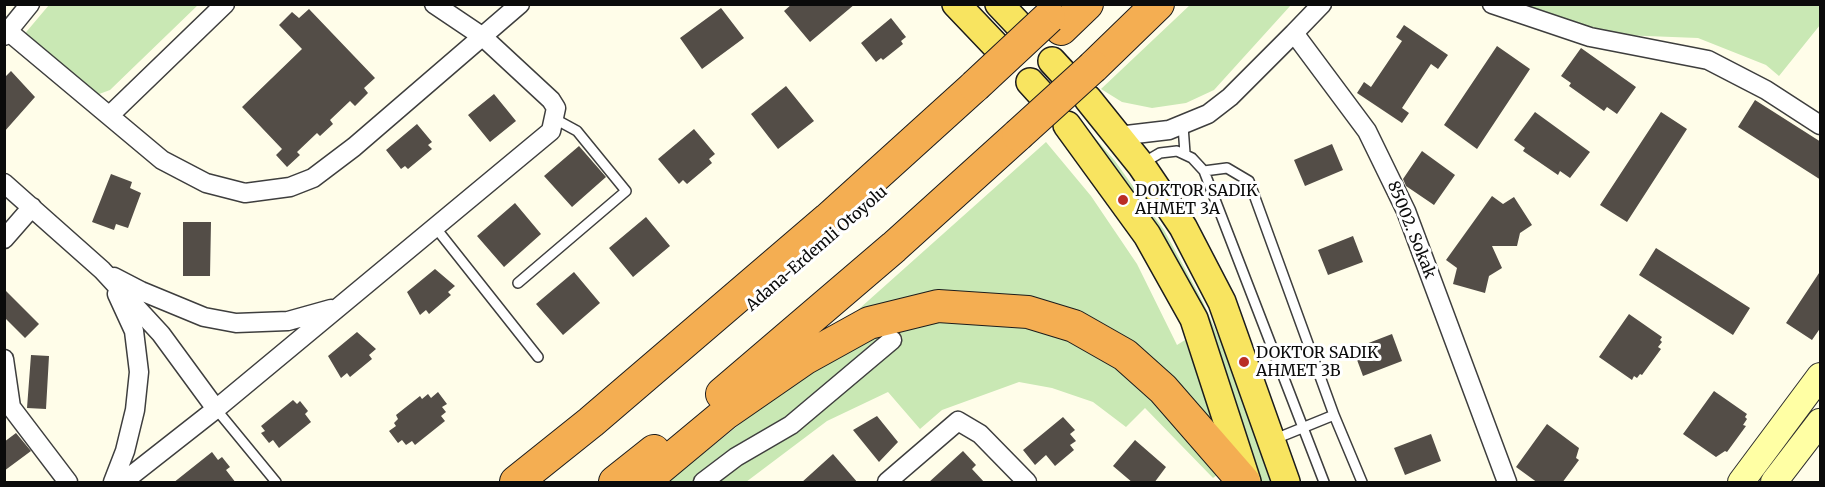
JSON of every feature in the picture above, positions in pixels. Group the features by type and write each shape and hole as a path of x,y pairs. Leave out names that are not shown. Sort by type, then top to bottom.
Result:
{"highway":[{"name":"Adana-Erdemli Otoyolu","path":"538,483 616,421 842,230 1057,17 1087,4"},
{"path":"615,483 894,247 1018,135 1070,67 1158,4"},
{"path":"516,483 980,92"},
{"path":"643,483 726,413 804,359 869,323 938,306 1028,312 1074,326 1125,355 1163,389 1245,483"}],"main road":[{"path":"956,4 997,47"},
{"path":"1088,99 1142,165 1183,227 1222,302 1286,483"},
{"path":"1066,124 1147,235 1194,319 1245,483"},
{"path":"1741,483 1821,376"},
{"path":"1774,483 1818,430"}],"street":[{"path":"30,4 7,34 110,115 162,160 206,183 245,193 290,187 314,178 354,147 520,4"},
{"path":"110,115 225,4"},
{"path":"123,483 216,409 551,131 556,108 550,100 483,37 434,4"},
{"path":"1118,136 1183,126 1219,106 1322,4"},
{"path":"1492,4 1590,36 1708,60 1766,90 1821,125"},
{"name":"85002. Sokak","path":"1294,33 1367,132 1406,211 1507,483"},
{"path":"4,183 102,270 161,334 216,409"},
{"path":"4,239 32,207"},
{"path":"102,270 141,291 204,317 236,323 288,321 339,307"},
{"path":"102,270 120,299 134,331 139,372 130,430 113,483"},
{"path":"703,483 736,457 791,425 892,340"},
{"path":"4,358 8,410 68,483"},
{"path":"887,483 958,421 980,434 1027,483"}],"lane":[{"path":"518,283 626,191 577,131 555,119"},
{"path":"1183,126 1185,153 1204,171 1324,483"},
{"path":"1142,165 1160,153 1185,153"},
{"path":"1204,171 1227,168 1249,181 1334,416 1362,483"},
{"path":"435,227 538,357"},
{"path":"216,409 276,483"},
{"path":"1272,441 1334,416"}],"green space":[{"path":"1191,4 1291,5 1214,90 1186,103 1152,108 1122,102 1101,89"},
{"path":"49,5 198,5 110,90 91,97 22,37"},
{"path":"1527,5 1820,5 1820,25 1779,76 1766,65 1698,38 1621,35 1541,13"},
{"path":"1076,116 1115,161 1164,230 1203,302 1237,378 1270,482 1261,482 1253,458"},
{"path":"1046,142 1091,196 1137,264 1177,345 1185,340 1220,441 1074,313 841,325"},
{"path":"983,317 1075,338 1149,388 1217,475 1213,478 1145,408 1126,427 1093,402 1052,388 1019,382 942,410 920,429 888,392 827,421 746,482 668,482 812,366 887,326"}],"building":[{"path":"792,4 855,4 810,42 784,11"},
{"path":"721,8 744,38 702,69 680,38"},
{"path":"309,9 375,78 364,88 368,93 355,106 350,101 330,120 333,124 320,136 317,133 297,152 300,155 287,167 276,155 282,149 242,107 302,49 279,25 292,12 299,18"},
{"path":"891,18 906,37 901,41 903,44 883,60 881,58 876,62 861,43"},
{"path":"1404,25 1448,55 1438,69 1431,64 1402,108 1409,113 1402,123 1357,93 1364,82 1371,87 1402,41 1396,37"},
{"path":"1497,46 1530,69 1477,149 1444,125"},
{"path":"1581,48 1636,87 1617,114 1607,107 1604,111 1569,86 1571,83 1561,76"},
{"path":"11,71 35,97 4,132 4,78"},
{"path":"786,86 814,121 778,149 751,114"},
{"path":"494,94 516,121 490,142 468,115"},
{"path":"1755,100 1821,142 1821,180 1738,127"},
{"path":"1535,112 1590,152 1570,178 1560,171 1558,175 1523,151 1525,148 1514,140"},
{"path":"1661,112 1687,129 1627,222 1600,205"},
{"path":"417,124 432,142 428,145 432,149 408,169 405,166 401,169 386,150"},
{"path":"694,129 715,154 709,159 712,163 687,184 683,180 679,184 658,159"},
{"path":"1332,144 1343,170 1305,186 1294,160"},
{"path":"579,146 606,177 572,207 544,176"},
{"path":"1422,151 1455,175 1434,205 1406,186 1403,179"},
{"path":"111,174 132,182 130,188 141,193 128,228 116,224 114,230 92,222"},
{"path":"1492,196 1503,204 1514,197 1532,225 1520,233 1517,246 1492,246 1502,268 1489,276 1485,293 1453,284 1457,268 1446,260"},
{"path":"515,203 541,234 504,267 477,236"},
{"path":"646,217 670,246 633,277 609,248"},
{"path":"183,222 211,222 210,276 183,276"},
{"path":"1353,236 1363,262 1328,275 1318,250"},
{"path":"1656,248 1750,308 1733,335 1639,275"},
{"path":"435,269 455,286 448,292 451,295 429,314 426,310 420,315 407,292"},
{"path":"1821,270 1821,327 1812,340 1786,323"},
{"path":"574,272 600,303 563,335 536,304"},
{"path":"4,289 39,324 25,338 4,317"},
{"path":"1629,314 1662,337 1660,340 1662,342 1658,347 1661,349 1642,375 1640,374 1637,378 1634,376 1632,380 1599,357"},
{"path":"357,332 376,349 369,355 372,359 350,377 347,373 341,378 328,356"},
{"path":"1392,334 1402,361 1363,376 1353,349"},
{"path":"31,355 49,356 46,409 27,408"},
{"path":"1714,391 1747,414 1743,425 1746,426 1727,452 1716,457 1683,434"},
{"path":"438,392 447,404 442,407 446,412 441,416 445,421 415,445 412,441 406,445 402,440 398,443 389,431 396,426 394,423 398,419 396,415 420,396 422,399 428,394 431,398"},
{"path":"293,400 297,404 300,401 308,411 305,414 311,422 279,448 273,440 269,443 261,433 265,431 261,426"},
{"path":"877,416 898,442 879,462 853,430"},
{"path":"1063,417 1075,430 1070,434 1076,441 1070,445 1074,450 1055,466 1046,455 1035,465 1023,450"},
{"path":"1547,424 1579,448 1576,458 1579,460 1562,483 1538,483 1516,467"},
{"path":"16,433 31,451 4,471 4,442"},
{"path":"1431,434 1441,461 1405,475 1394,448"},
{"path":"1135,440 1166,467 1154,483 1133,483 1113,466"},
{"path":"963,451 976,465 972,469 985,483 928,483"},
{"path":"212,452 218,460 222,457 230,467 226,470 236,483 173,483"},
{"path":"833,454 858,483 801,483"}],"place":[{"name":"DOKTOR SADIK AHMET 3A","path":"1123,200"},
{"name":"DOKTOR SADIK AHMET 3B","path":"1244,362"}]}
